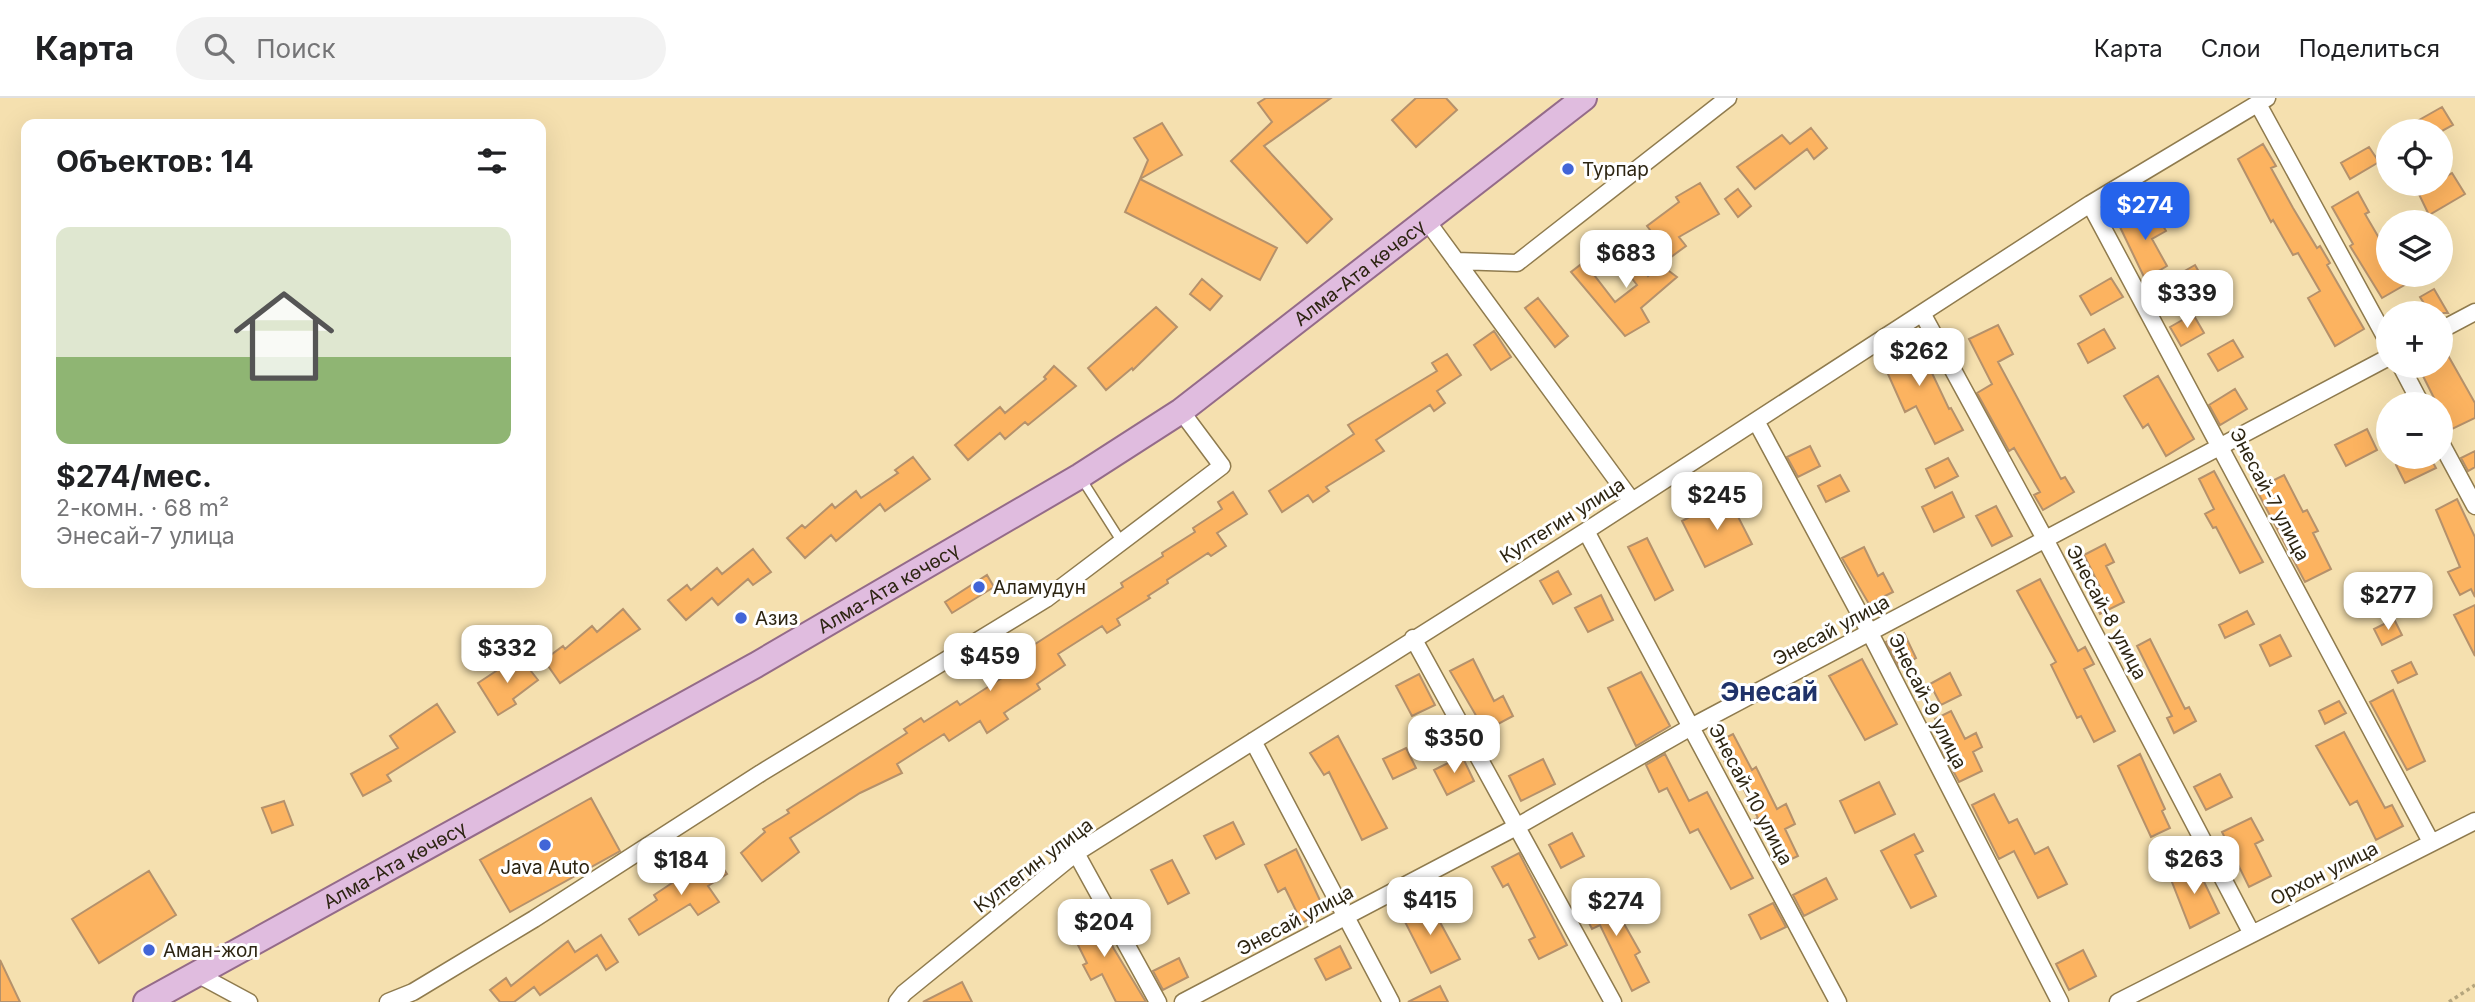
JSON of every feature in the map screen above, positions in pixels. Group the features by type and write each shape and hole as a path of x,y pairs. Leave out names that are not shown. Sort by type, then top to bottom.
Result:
{"main road":[{"name":"Алма-Ата көчөсү","path":"146,1002 756,665 1080,476 1181,411 1584,98"}],"street":[{"path":"1456,261 1517,263 1728,98"},
{"path":"2262,101 2376,319"},
{"name":"Култегин улица","path":"903,999 1076,853 1586,531 2090,204 2262,101"},
{"name":"Энесай-7 улица","path":"2090,204 2431,842"},
{"path":"1427,221 1632,501"},
{"path":"2453,324 2475,312"},
{"name":"Энесай-8 улица","path":"1922,313 2252,933"},
{"name":"Энесай улица","path":"1183,1002 1518,825 1691,727 2376,364"},
{"path":"388,1002 413,992 534,919 761,773 1046,599 1222,466 1181,411"},
{"name":"Энесай-9 улица","path":"1756,421 1870,633 2060,1002"},
{"path":"2453,465 2475,506"},
{"name":"Энесай-10 улица","path":"1586,531 1838,1002"},
{"path":"1413,638 1613,1002"},
{"path":"1253,741 1391,1002"},
{"name":"Орхон улица","path":"2118,1002 2475,821"},
{"path":"1076,853 1158,1002"},
{"path":"197,974 249,1002"}],"lane":[{"path":"1080,476 1122,541"}],"path":[{"path":"2449,1002 2475,985"}],"building":[{"path":"1266,98 1331,98 1264,146 1332,219 1307,243 1231,161 1272,122 1258,103"},
{"path":"1416,98 1446,98 1457,110 1416,147 1392,120"},
{"path":"2442,107 2449,119 2421,119"},
{"path":"1162,123 1182,155 1140,179 1148,160 1134,138"},
{"path":"1811,128 1827,148 1814,159 1807,149 1755,189 1737,167 1782,135 1790,144"},
{"path":"2263,144 2276,166 2271,168 2317,248 2320,246 2330,263 2327,265 2364,329 2335,346 2308,298 2320,291 2298,253 2293,255 2273,220 2271,222 2238,159"},
{"path":"2369,147 2376,158 2376,164 2350,179 2341,163"},
{"path":"2453,175 2465,194 2438,210 2427,210 2420,196 2453,196"},
{"path":"1140,179 1277,248 1260,280 1125,212"},
{"path":"1700,183 1719,214 1679,237 1686,246 1671,257 1647,226 1679,202 1676,197"},
{"path":"1738,189 1751,206 1738,217 1725,199"},
{"path":"2358,192 2369,212 2365,214 2376,233 2376,287 2401,287 2382,298 2350,246 2353,244 2332,207"},
{"path":"2152,207 2166,231 2152,239 2167,266 2145,279 2120,227"},
{"path":"1618,238 1648,276 1661,265 1677,277 1641,308 1649,322 1625,336 1571,272 1584,262 1615,302 1637,285 1607,246"},
{"path":"2195,265 2207,286 2186,298 2174,277"},
{"path":"2111,278 2123,297 2091,315 2080,296"},
{"path":"1202,279 1222,296 1210,310 1190,294"},
{"path":"2434,289 2441,301 2422,301 2420,297"},
{"path":"1538,298 1568,336 1555,347 1525,308"},
{"path":"1156,307 1177,327 1133,370 1132,368 1106,390 1088,368"},
{"path":"2193,314 2204,333 2181,346 2170,327"},
{"path":"1998,325 2013,354 1998,362 2061,479 2065,477 2074,492 2043,510 2034,495 2040,492 2014,448 2009,451 1977,393 1992,384 1969,339"},
{"path":"2104,329 2115,348 2088,363 2078,344"},
{"path":"1494,331 1511,357 1491,370 1474,345"},
{"path":"1913,333 1949,409 1951,408 1963,430 1935,444 1916,406 1905,412 1879,354"},
{"path":"2233,340 2243,357 2218,371 2208,354"},
{"path":"1447,354 1461,375 1437,391 1445,403 1434,411 1430,405 1376,440 1384,451 1326,487 1329,491 1313,502 1308,495 1282,512 1269,491 1354,434 1348,425 1437,371 1432,363"},
{"path":"2453,364 2475,403 2475,418 2453,429 2453,392 2431,392 2424,378 2453,378"},
{"path":"1054,366 1076,386 1028,425 1025,422 1005,439 1000,433 968,460 955,445 1000,407 1005,413 1046,379 1044,377"},
{"path":"2158,376 2194,439 2166,456 2148,424 2143,428 2124,396"},
{"path":"2235,389 2247,409 2220,425 2209,405"},
{"path":"2367,429 2376,451 2346,466 2335,445"},
{"path":"1810,446 1820,466 1798,477 1787,457"},
{"path":"2475,451 2475,467 2468,471 2461,458"},
{"path":"913,457 930,479 885,511 880,504 836,541 831,535 805,558 787,538 802,525 805,528 832,504 835,508 856,491 861,498 898,473 895,470"},
{"path":"1948,458 1958,476 1935,488 1926,469"},
{"path":"2398,469 2434,469 2405,483"},
{"path":"2214,471 2263,562 2240,573 2216,527 2213,528 2205,514 2214,509 2199,479"},
{"path":"1840,475 1849,491 1826,502 1818,486"},
{"path":"2284,475 2303,512 2307,510 2318,531 2313,533 2331,569 2305,582 2256,489"},
{"path":"1233,492 1247,514 1217,533 1226,546 1211,556 1208,553 1167,580 1168,583 1148,596 1150,598 1117,619 1120,625 1107,633 1102,626 1058,654 1065,665 1037,684 1040,689 1004,713 1008,719 987,733 980,721 949,741 944,734 897,764 902,773 860,793 790,838 799,852 762,881 741,853 765,832 763,829 789,813 787,810 907,733 904,729 921,718 924,722 957,701 960,705 1008,674 1004,668 1028,653 1026,650 1123,587 1121,583 1163,556 1162,553 1195,532 1193,528 1222,509 1218,502"},
{"path":"1952,492 1964,517 1934,532 1922,507"},
{"path":"1728,497 1752,544 1705,567 1682,521"},
{"path":"2457,499 2475,537 2475,597 2471,589 2460,595 2448,572 2460,567 2436,510"},
{"path":"1996,506 2012,536 1992,546 1976,516"},
{"path":"1647,538 1673,590 1655,600 1628,547"},
{"path":"2105,544 2114,562 2106,566 2124,602 2100,614 2090,594 2101,589 2084,555"},
{"path":"1864,547 1878,576 1883,573 1893,592 1869,604 1842,558"},
{"path":"753,549 771,572 753,585 748,579 718,605 712,598 686,620 668,600 687,585 691,590 717,568 722,574"},
{"path":"1558,571 1571,594 1553,604 1540,581"},
{"path":"987,575 994,587 952,613 945,602"},
{"path":"2040,579 2078,651 2085,647 2094,664 2084,669 2115,731 2094,742 2081,716 2077,718 2051,665 2056,662 2017,591"},
{"path":"1601,595 1613,620 1588,632 1575,608"},
{"path":"2475,605 2475,656 2454,615"},
{"path":"623,609 640,629 560,683 544,660 563,646 565,649 592,626 597,632"},
{"path":"2247,611 2254,624 2225,638 2219,625"},
{"path":"2394,619 2402,635 2382,645 2374,629"},
{"path":"1904,633 1916,658 1899,667 1886,642"},
{"path":"2280,635 2291,656 2270,666 2260,645"},
{"path":"2150,639 2185,709 2189,707 2196,721 2174,733 2167,718 2172,716 2137,646"},
{"path":"519,656 538,680 513,699 516,704 498,715 478,683"},
{"path":"1473,659 1494,701 1503,696 1513,716 1485,731 1450,671"},
{"path":"1862,659 1897,724 1865,740 1829,676"},
{"path":"2411,662 2417,674 2398,683 2392,671"},
{"path":"1641,672 1670,726 1636,746 1608,688"},
{"path":"1950,673 1961,695 1941,705 1930,684"},
{"path":"1419,674 1435,705 1412,716 1396,686"},
{"path":"2393,690 2425,761 2407,770 2370,702"},
{"path":"2339,701 2346,713 2325,724 2319,711"},
{"path":"437,704 455,732 387,775 391,781 363,796 351,774 398,748 390,736"},
{"path":"1951,711 1965,739 1976,733 1982,747 1973,752 1982,771 1959,782 1942,750 1949,747 1935,719"},
{"path":"2344,732 2385,808 2392,805 2403,826 2376,840 2357,801 2350,805 2316,746"},
{"path":"1733,734 1752,770 1756,767 1777,809 1786,804 1795,824 1785,829 1798,856 1781,864 1755,819 1758,818 1730,762 1726,764 1715,743"},
{"path":"1338,736 1387,828 1362,840 1329,772 1324,775 1310,753"},
{"path":"1406,748 1416,768 1393,779 1383,759"},
{"path":"1665,754 1689,801 1707,792 1753,878 1731,889 1698,829 1690,833 1667,788 1659,792 1646,765"},
{"path":"2140,754 2165,809 2162,811 2170,828 2151,837 2118,766"},
{"path":"1462,756 1474,781 1447,795 1434,770"},
{"path":"1543,759 1555,784 1521,801 1509,776"},
{"path":"2220,774 2232,797 2206,810 2194,787"},
{"path":"1879,782 1895,814 1855,833 1840,801"},
{"path":"1994,794 2009,823 2017,819 2035,854 2048,847 2067,884 2038,898 2014,851 1999,859 1972,805"},
{"path":"591,798 620,851 510,912 480,860"},
{"path":"284,801 293,825 272,833 262,808"},
{"path":"2251,818 2263,840 2255,844 2271,876 2249,887 2222,832"},
{"path":"1233,822 1244,844 1216,859 1204,836"},
{"path":"1572,833 1584,856 1561,868 1549,845"},
{"path":"1914,834 1923,851 1915,855 1936,896 1911,908 1881,851"},
{"path":"1296,849 1325,911 1302,923 1285,888 1278,892 1265,865"},
{"path":"1519,853 1567,945 1539,959 1529,940 1535,937 1508,884 1503,887 1492,867"},
{"path":"717,859 727,874 708,886 719,902 698,915 690,904 639,935 629,919 657,900 654,895 696,867 699,871"},
{"path":"1172,860 1189,893 1168,904 1151,870"},
{"path":"2196,865 2219,913 2190,928 2170,877"},
{"path":"149,871 176,915 99,963 72,919"},
{"path":"1826,878 1837,899 1804,916 1793,895"},
{"path":"1606,892 1640,952 1635,955 1649,982 1632,991 1600,925 1592,929 1580,905"},
{"path":"1428,900 1460,959 1431,973 1401,914"},
{"path":"1773,903 1786,927 1761,939 1749,915"},
{"path":"1095,912 1146,1002 1116,1002 1102,974 1091,980 1083,965 1087,963 1068,925"},
{"path":"601,935 618,962 606,970 597,955 540,995 534,987 514,1002 500,1002 490,990 506,978 511,986 568,941 575,952"},
{"path":"1340,946 1351,968 1326,980 1315,959"},
{"path":"2083,950 2096,976 2069,990 2056,964"},
{"path":"1179,958 1188,977 1163,990 1153,971"},
{"path":"0,960 20,1002 0,1002"},
{"path":"962,982 972,1002 923,1002"},
{"path":"1440,986 1448,1002 1408,1002"}],"place":[{"name":"Турпар","path":"1568,169"},
{"name":"Аламудун","path":"979,587"},
{"name":"Азиз","path":"741,618"},
{"name":"Java Auto","path":"545,845"},
{"name":"Аман-жол","path":"149,950"}],"district":[{"name":"Энесай","path":"1769,692"}]}
